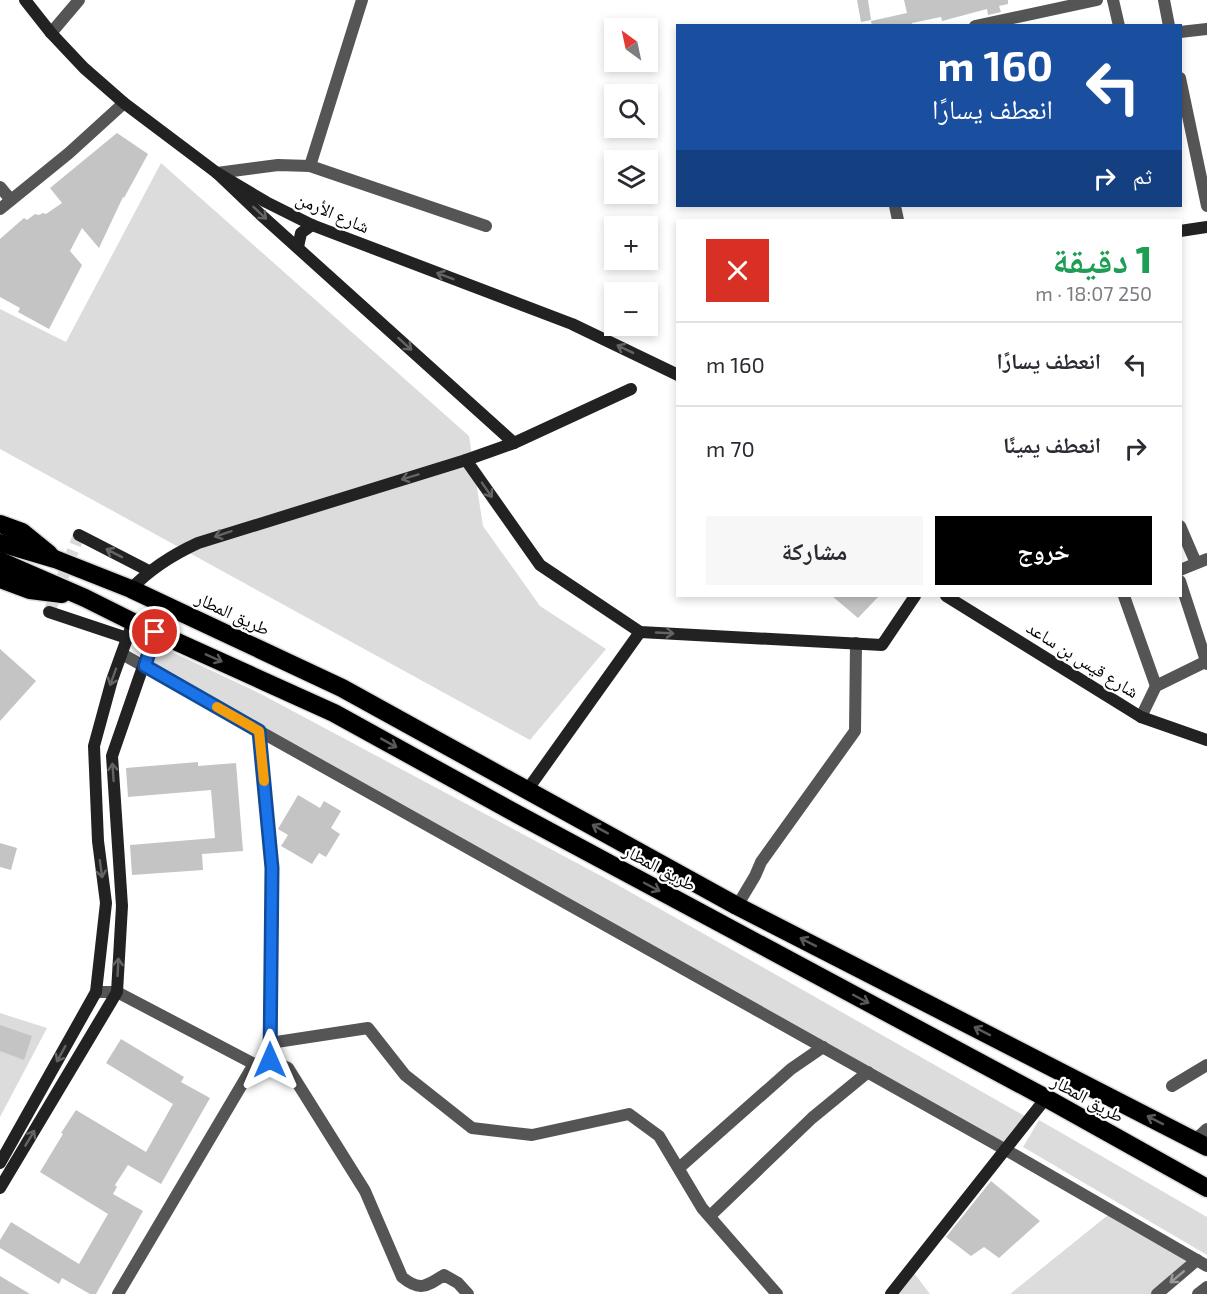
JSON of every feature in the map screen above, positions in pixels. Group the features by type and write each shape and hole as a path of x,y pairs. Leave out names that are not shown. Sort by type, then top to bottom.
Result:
{"highway":[{"path":"0,524 22,532 55,559"},
{"path":"0,543 55,559"},
{"name":"طريق المطار","path":"55,559 131,589 342,688 737,906 1203,1139"},
{"name":"طريق المطار","path":"0,561 85,598 130,630 155,632 334,713 517,814 1046,1098 1207,1188"},
{"path":"0,579 30,590 85,598"}],"main road":[{"name":"شارع الأرمن","path":"25,0 51,33 84,68 124,103 217,173 266,202 312,225 572,324 676,374"},
{"path":"217,173 514,443"},
{"path":"298,247 301,233 312,225"},
{"path":"1182,231 1207,228"},
{"path":"131,589 149,571 180,551 220,535 466,460 514,443 631,389"},
{"path":"466,460 540,566 640,632 882,645 914,597"},
{"path":"79,535 149,571"},
{"name":"شارع قيس بن ساعد","path":"948,597 1141,717 1207,740"},
{"path":"0,1163 96,992 106,903 98,841 94,746 112,680 130,630 50,612"},
{"path":"0,1188 117,992 122,906 112,756 155,632"},
{"path":"528,789 640,632"},
{"path":"891,1294 1046,1098"}],"street":[{"path":"51,33 80,0"},
{"path":"310,166 362,0"},
{"path":"984,24 1097,0"},
{"path":"1113,0 1119,24"},
{"path":"1164,0 1169,24"},
{"path":"1182,32 1207,29"},
{"path":"1182,87 1207,206"},
{"path":"0,209 69,153 124,103"},
{"path":"217,173 278,165 310,166 486,226"},
{"path":"0,187 11,200"},
{"path":"1182,529 1202,561 1182,569"},
{"path":"1141,717 1156,686 1207,662 1182,587"},
{"path":"1124,597 1156,686"},
{"path":"737,906 761,862 855,731 856,643"},
{"path":"122,654 868,1072 1202,1263 1157,1294"},
{"path":"259,731 272,868 270,1060"},
{"path":"96,992 117,992 254,1064 270,1060 288,1068 364,1191 402,1277 412,1285 426,1286 444,1275 458,1283 468,1294"},
{"path":"270,1043 368,1028 405,1075 472,1128 532,1135 629,1114 659,1136 710,1216 777,1294"},
{"path":"679,1168 791,1069 823,1047"},
{"path":"118,1294 254,1064"},
{"path":"1172,1086 1207,1065"},
{"path":"710,1216 813,1118 868,1072"},
{"path":"1198,1294 1207,1287"}],"shaded area":[{"path":"161,163 469,436 483,526 540,606 606,649 530,740 0,449 0,309 66,342"},
{"path":"153,643 259,693 616,884 1030,1119 1006,1150 145,666"},
{"path":"0,1013 47,1028 0,1117"},
{"path":"1039,1120 1207,1217 1207,1255 1023,1147"},
{"path":"1113,1211 1197,1260 1157,1294 1010,1294"},
{"path":"911,1269 930,1294 891,1294"}],"building":[{"path":"857,0 868,0 871,20 861,22"},
{"path":"904,0 1008,0 1008,4 999,6 1001,12 988,15 987,9 942,21 941,17 912,24 872,24 871,21 907,13"},
{"path":"117,133 148,154 123,197 99,248 82,228 70,251 82,265 49,329 18,312 20,308 0,297 0,239 24,218 27,220 35,214 46,214 62,203 50,188"},
{"path":"833,597 878,597 858,618"},
{"path":"0,649 36,681 0,721"},
{"path":"198,762 198,766 236,763 243,851 202,854 203,870 132,875 130,845 215,838 211,790 128,797 126,768"},
{"path":"298,795 320,808 324,801 341,811 331,828 340,834 326,857 319,853 312,864 281,846 288,835 278,829"},
{"path":"0,843 17,848 11,870 0,867"},
{"path":"0,1025 32,1036 24,1060 0,1051"},
{"path":"121,1039 184,1077 181,1082 210,1098 161,1184 128,1165 115,1185 117,1187 113,1194 143,1211 96,1294 90,1294 62,1278 59,1284 0,1248 0,1240 11,1222 79,1264 108,1214 40,1172 63,1134 61,1133 76,1110 146,1152 173,1104 106,1063"},
{"path":"991,1181 1040,1221 999,1258 984,1247 971,1256 946,1237"},
{"path":"0,1276 30,1294 0,1294"}],"tunnel":[{"path":"49,612 79,535"}],"slow traffic":[{"path":"217,707 259,731 264,781"}],"route":[{"path":"155,632 145,666 259,731 272,868 270,1060"}]}
